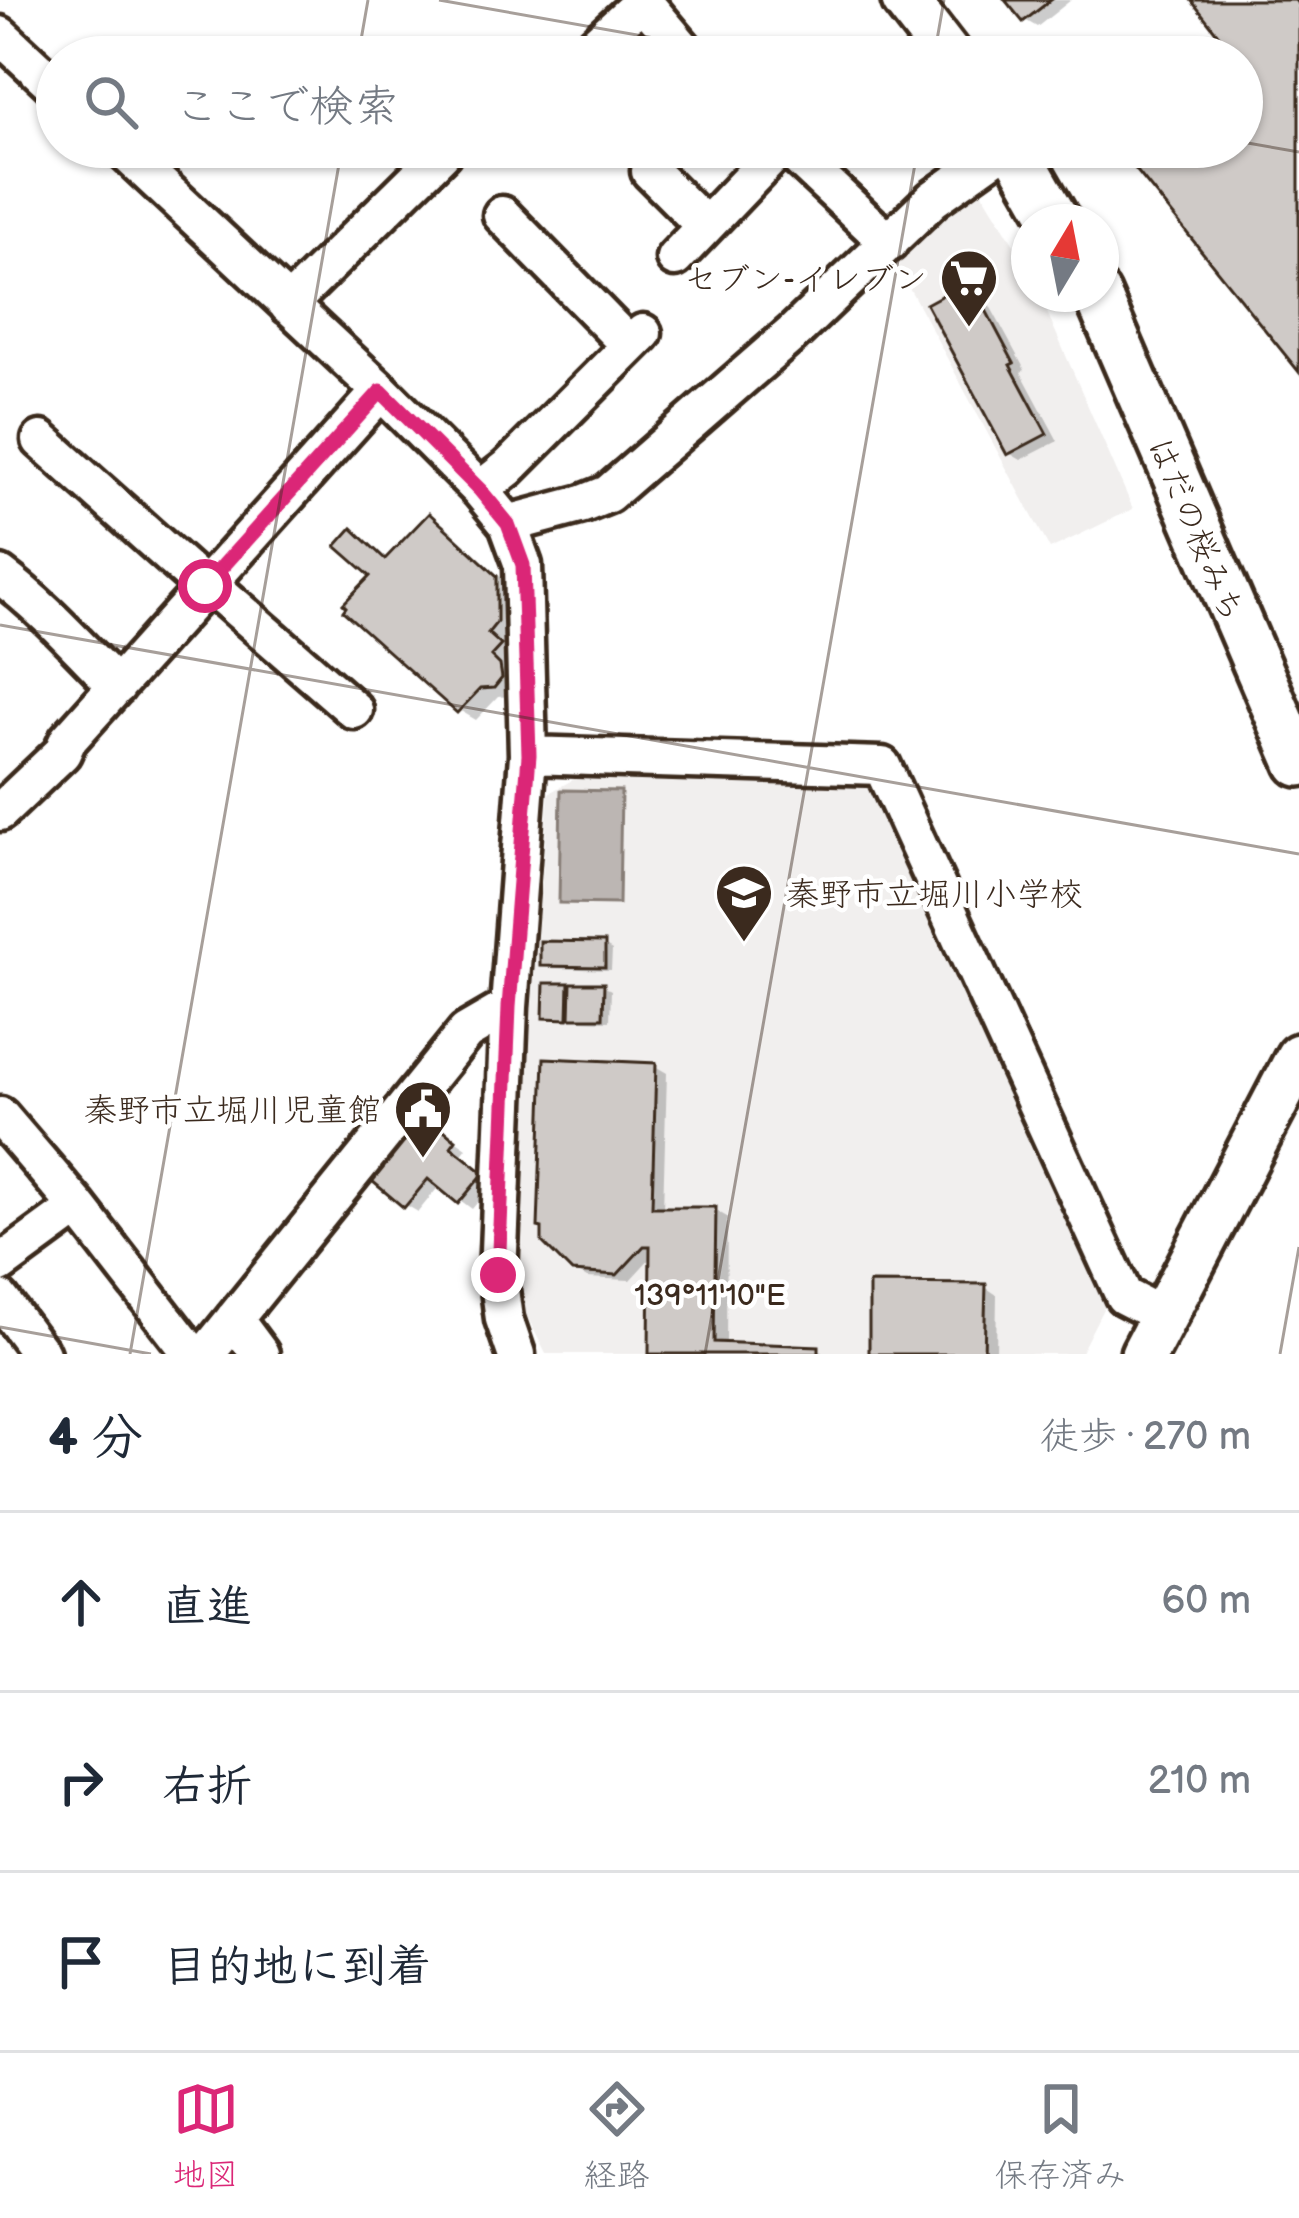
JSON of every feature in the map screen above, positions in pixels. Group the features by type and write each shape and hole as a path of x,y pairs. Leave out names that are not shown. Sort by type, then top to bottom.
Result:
{"main road":[{"path":"905,0 933,36"},
{"path":"1023,168 1046,204"},
{"name":"はだの桜みち","path":"1104,312 1299,764"},
{"path":"1153,1335 1299,1057"}],"street":[{"path":"604,36 642,1 672,36"},
{"path":"0,35 36,68"},
{"path":"141,168 480,490 508,524 523,565 529,755 509,1007 498,1275 504,1319 516,1354"},
{"path":"288,305 427,168"},
{"path":"675,258 763,168"},
{"path":"807,168 889,243"},
{"path":"508,524 608,494 793,333 933,200 979,168"},
{"path":"650,171 705,226"},
{"path":"480,490 508,468 636,339 523,254 502,214"},
{"path":"0,812 62,753 68,740 381,391"},
{"path":"41,440 61,475 207,585 304,686 354,710"},
{"path":"0,575 32,598 117,686"},
{"path":"529,755 882,766 1124,1296 1153,1335"},
{"path":"206,1354 466,1032 509,1007"},
{"path":"0,1116 192,1354"},
{"path":"0,1264 78,1208"},
{"path":"0,1299 41,1354"},
{"path":"234,1319 260,1354"}],"shaded area":[{"path":"978,185 1011,239 1011,312 1047,312 1133,509 1050,549 892,256"},
{"name":"秦野市立堀川小学校","path":"576,778 881,788 1108,1299 1080,1354 546,1354 516,1294 525,1094 549,793"},
{"path":"561,790 621,791 619,904 559,903"}],"building":[{"path":"1005,0 1051,0 1023,22"},
{"path":"1191,0 1295,0 1299,5 1299,372 1135,168 1263,168 1263,36 1219,36"},
{"path":"970,280 1047,434 1007,455 926,304"},
{"path":"429,513 497,576 497,622 488,633 501,645 491,656 500,665 502,678 494,688 480,689 457,713 343,611 343,604 370,576 336,546 352,528 385,559"},
{"path":"540,941 605,942 605,967 540,966"},
{"path":"544,983 569,983 568,1019 543,1018"},
{"path":"571,983 604,983 603,1018 570,1018"},
{"path":"544,1058 656,1063 652,1207 716,1207 714,1342 819,1346 819,1354 649,1354 650,1246 644,1246 617,1275 572,1272 542,1242 542,1228 538,1227"},
{"name":"秦野市立堀川児童館","path":"414,1117 433,1132 438,1125 456,1140 451,1147 484,1173 458,1204 428,1179 404,1208 366,1176"},
{"path":"869,1283 986,1284 984,1354 869,1354"}],"place":[{"name":"セブン-イレブン","path":"969,329"},
{"name":"秦野市立堀川小学校","path":"744,944"},
{"name":"秦野市立堀川児童館","path":"423,1160"}],"route":[{"path":"205,586 381,391 508,524 523,565 529,755 509,1007 498,1275"}]}
